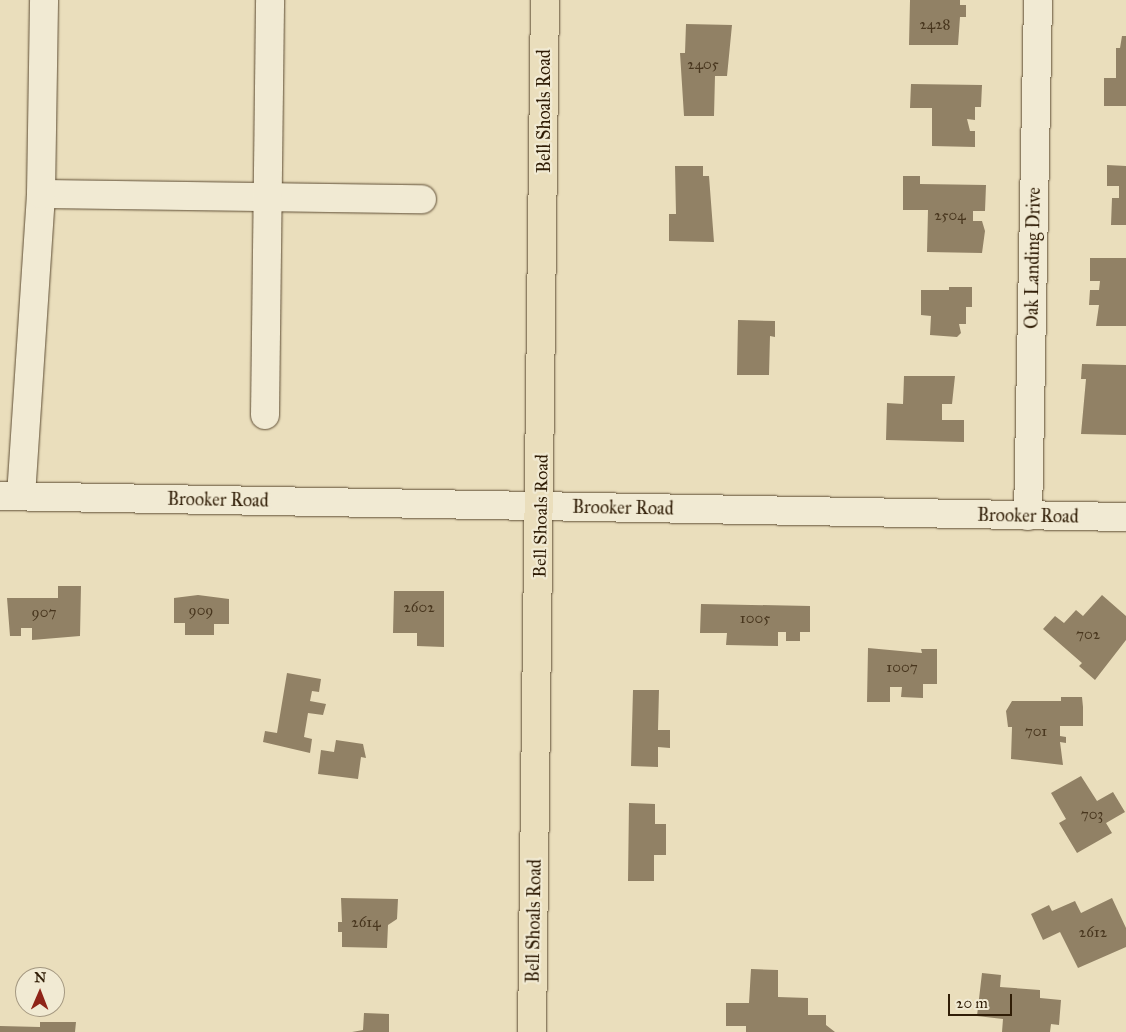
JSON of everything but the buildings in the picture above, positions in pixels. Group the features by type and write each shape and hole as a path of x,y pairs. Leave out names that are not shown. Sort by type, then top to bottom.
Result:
{"main road":[{"name":"Bell Shoals Road","path":"532,1032 541,506 545,0"}],"street":[{"path":"10,496 41,194 44,0"},
{"path":"265,414 270,0"},
{"name":"Oak Landing Drive","path":"1028,516 1038,0"},
{"path":"41,194 422,199"},
{"name":"Brooker Road","path":"10,496 1126,517"}]}
